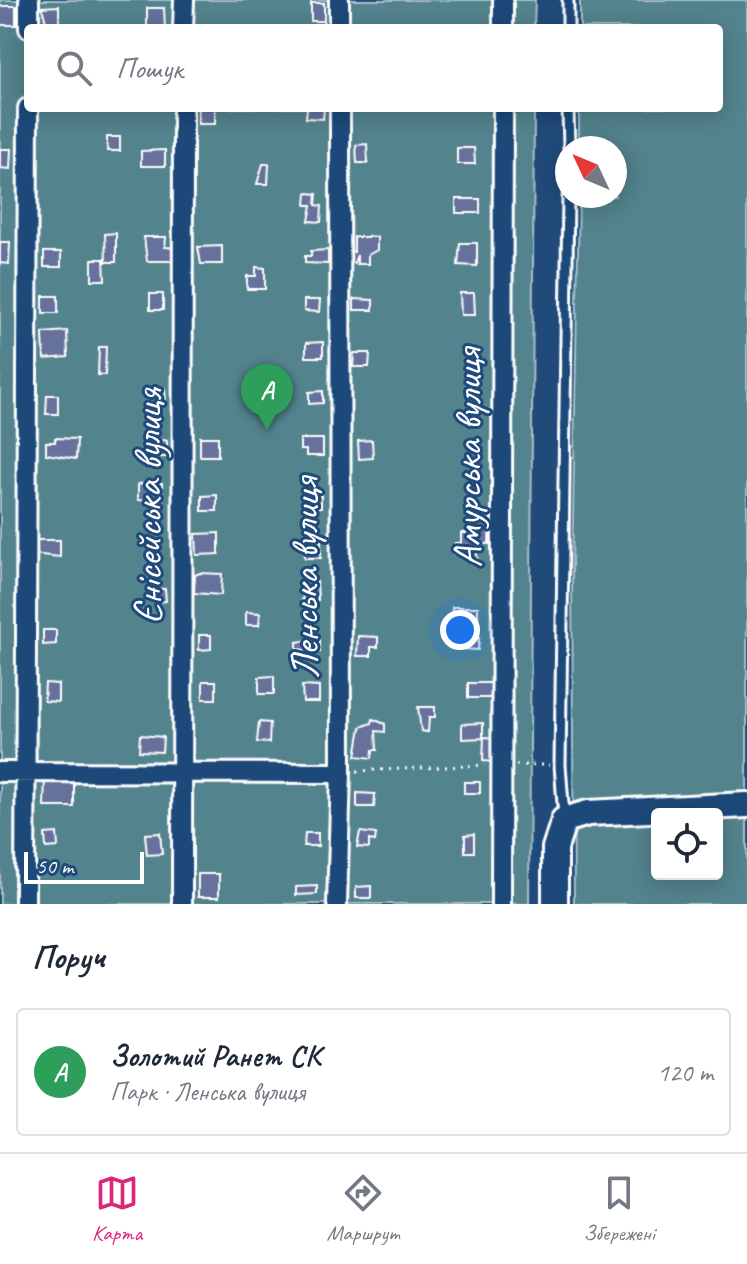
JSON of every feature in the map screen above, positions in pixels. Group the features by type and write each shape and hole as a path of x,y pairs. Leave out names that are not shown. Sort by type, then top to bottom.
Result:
{"street":[{"path":"29,0 29,24"},
{"path":"183,24 184,0"},
{"path":"339,0 339,24"},
{"path":"503,0 503,24"},
{"path":"25,904 28,112"},
{"name":"Єнісейська вулиця","path":"182,904 183,112"},
{"name":"Ленська вулиця","path":"337,904 341,772 340,112"},
{"name":"Амурська вулиця","path":"501,904 503,112"},
{"path":"0,772 182,775 341,772"},
{"path":"555,904 555,848 564,820 588,813 747,805"}],"lane":[{"path":"568,0 568,24"},
{"path":"568,112 569,136"},
{"path":"564,820 560,765 568,208"}],"path":[{"path":"341,772 502,765"},
{"path":"531,765 560,765"}],"green space":[{"path":"0,0 535,0 534,24 24,24 24,112 534,112 529,904 0,904"},
{"path":"580,0 747,0 747,904 574,904 572,568 579,208 627,208 627,136 579,136 579,112 723,112 723,24 580,24"}],"building":[{"path":"311,3 324,3 324,21 311,21"},
{"path":"0,6 16,6 16,25 0,25"},
{"path":"59,6 59,23 46,22 42,7"},
{"path":"147,8 164,8 165,24 147,24"},
{"path":"198,112 215,112 215,124 198,124"},
{"path":"307,112 324,112 323,119 306,118"},
{"path":"107,137 120,137 120,151 107,151"},
{"path":"367,144 368,163 357,163 356,145"},
{"path":"457,148 474,148 475,164 457,164"},
{"path":"0,149 11,149 10,169 0,168"},
{"path":"165,150 165,166 141,166 141,151"},
{"path":"263,164 269,164 268,184 257,184"},
{"path":"307,193 317,194 316,205 322,206 321,222 309,221 312,205 306,205"},
{"path":"456,199 480,199 480,213 456,213"},
{"path":"116,233 116,262 106,262 105,234"},
{"path":"144,237 166,237 165,247 178,248 178,261 147,261"},
{"path":"354,237 377,237 377,250 368,255 368,264 357,264 357,255 354,263 346,263 346,249 354,252"},
{"path":"0,242 10,242 9,264 0,263"},
{"path":"460,243 477,243 477,266 458,265"},
{"path":"222,246 222,264 201,264 198,247"},
{"path":"328,250 328,264 305,263 305,256 311,256 311,251"},
{"path":"44,252 61,252 61,267 44,267"},
{"path":"92,259 104,259 105,280 92,280"},
{"path":"256,267 265,268 265,289 247,289 247,276 256,276"},
{"path":"460,293 474,293 475,315 461,315"},
{"path":"150,294 163,294 163,310 150,310"},
{"path":"43,296 58,296 58,313 43,313"},
{"path":"354,299 373,300 373,310 354,310"},
{"path":"304,300 320,300 319,312 304,311"},
{"path":"67,331 68,357 44,359 43,333"},
{"path":"323,342 323,357 306,357 306,343"},
{"path":"99,347 106,347 105,375 98,375"},
{"path":"354,353 370,353 369,367 353,367"},
{"path":"165,389 166,403 147,403 147,390"},
{"path":"323,391 323,403 309,404 309,392"},
{"path":"47,395 58,395 58,414 46,414"},
{"path":"200,437 218,437 218,456 200,456"},
{"path":"55,438 77,439 76,459 46,454 46,442 55,442"},
{"path":"300,439 323,439 323,456 306,456 306,450 300,450"},
{"path":"167,440 167,457 154,457 154,441"},
{"path":"372,440 373,458 359,459 358,441"},
{"path":"162,483 162,500 138,500 138,484"},
{"path":"217,495 217,511 202,511 202,496"},
{"path":"321,495 321,507 307,508 307,496"},
{"path":"475,519 490,520 489,544 475,543 478,561 469,561 469,555 454,554 455,543 461,543 461,533 474,533"},
{"path":"219,533 219,554 197,555 196,534"},
{"path":"32,540 60,540 60,557 32,554"},
{"path":"321,541 321,558 305,558 304,542"},
{"path":"222,574 221,595 194,593 195,575"},
{"path":"306,582 317,582 318,600 302,600"},
{"path":"152,589 165,589 166,601 153,602"},
{"path":"452,607 478,607 478,617 452,618"},
{"path":"246,612 260,613 259,625 246,625"},
{"path":"43,630 56,630 56,644 43,645"},
{"path":"199,635 211,635 211,649 199,650"},
{"path":"358,636 378,637 378,647 371,647 371,656 357,656"},
{"path":"465,637 479,638 478,650 464,649"},
{"path":"320,639 320,652 297,649 297,642"},
{"path":"274,676 274,694 259,694 259,677"},
{"path":"203,681 216,681 216,699 203,699"},
{"path":"45,683 58,684 58,702 44,701"},
{"path":"468,683 493,683 493,698 468,698"},
{"path":"302,686 319,687 319,702 303,702"},
{"path":"418,707 435,707 435,717 429,717 428,732 421,731"},
{"path":"373,719 385,724 385,732 376,731 377,750 373,750 372,758 356,756 361,727 372,723"},
{"path":"259,722 270,723 269,743 257,742"},
{"path":"483,723 483,738 462,739 462,724"},
{"path":"140,735 163,737 162,752 139,751"},
{"path":"484,737 495,738 494,762 483,761"},
{"path":"45,777 74,778 74,807 44,807"},
{"path":"464,782 480,782 480,793 464,793"},
{"path":"357,793 375,794 374,807 357,807"},
{"path":"360,832 376,834 375,841 369,840 369,848 357,847"},
{"path":"57,833 58,847 46,848 45,834"},
{"path":"160,833 162,854 147,855 145,834"},
{"path":"305,833 318,833 318,846 304,846"},
{"path":"474,834 474,852 465,852 465,835"},
{"path":"198,874 219,874 219,897 198,897"},
{"path":"317,886 317,894 296,895 296,887"},
{"path":"371,886 371,898 356,898 356,887"}],"place":[{"name":"Золотий Ранет СК","path":"267,430"}]}
